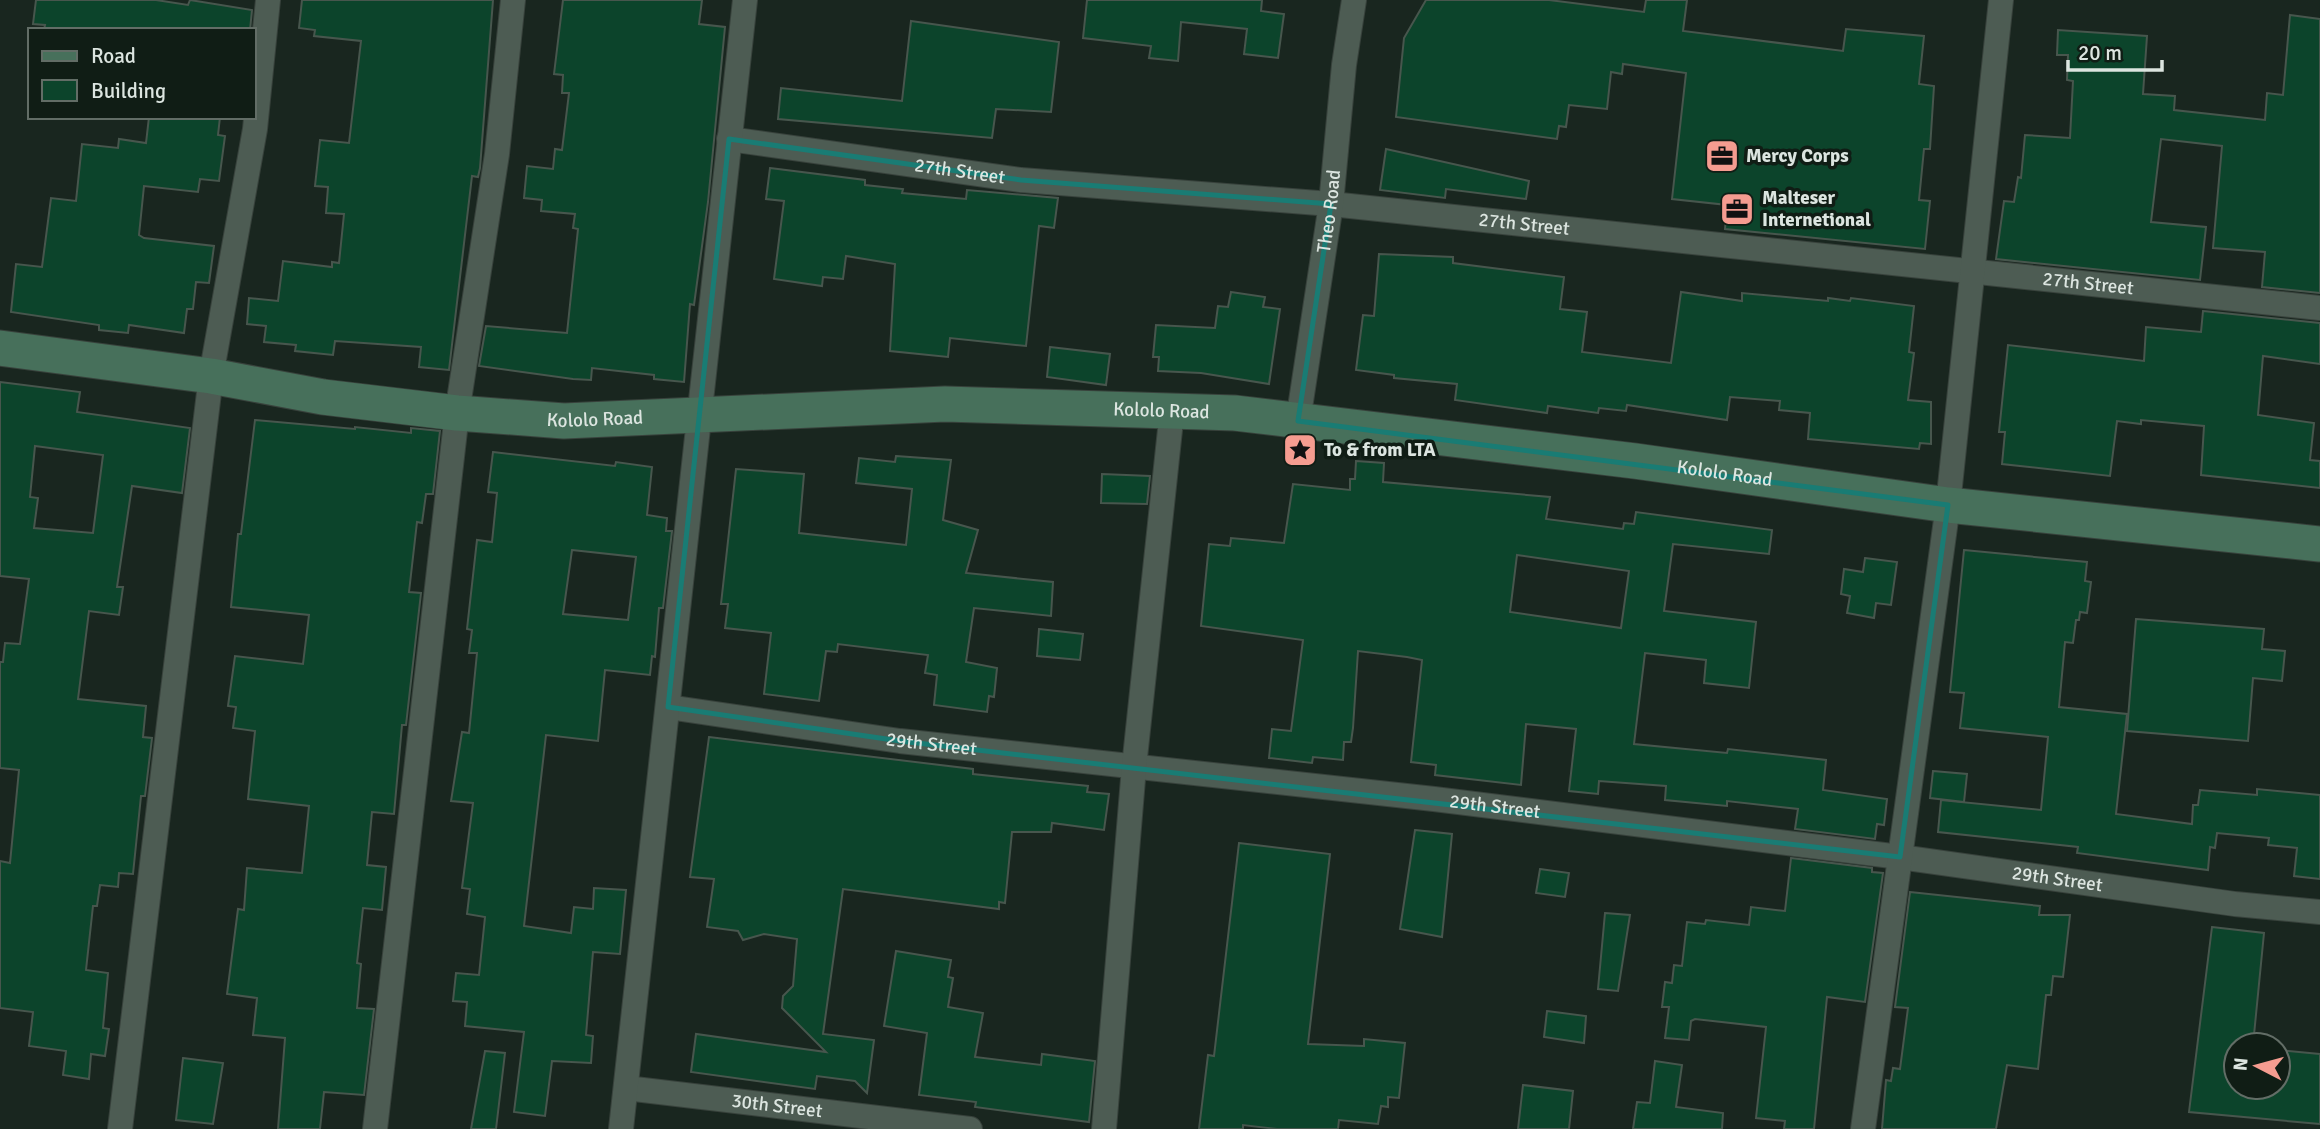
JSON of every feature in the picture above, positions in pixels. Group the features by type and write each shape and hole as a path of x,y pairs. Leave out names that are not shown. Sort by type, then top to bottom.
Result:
{"street":[{"path":"120,1129 211,376 255,129 268,0"},
{"path":"375,1129 457,413 497,154 513,0"},
{"path":"621,1129 745,0"},
{"name":"Theo Road","path":"1298,421 1331,204 1344,65 1354,0"},
{"path":"1863,1129 1948,505 2001,0"},
{"name":"27th Street","path":"729,139 1021,180 1331,204 1971,274 2208,294 2320,308"},
{"name":"Kololo Road","path":"0,348 211,376 323,397 457,413 564,421 945,404 1235,413 1635,461 1948,505 2320,544"},
{"path":"1104,1129 1133,767 1172,411"},
{"name":"29th Street","path":"668,707 900,741 1434,799 1899,857 2221,902 2320,912"},
{"name":"30th Street","path":"626,1087 970,1129"}],"highlighted area":[{"path":"729,139 1021,180 1331,204 1298,421 1948,505 1900,857 900,741 668,707"}],"building":[{"path":"36,0 156,0 188,5 190,0 252,10 250,28 44,28 45,25 33,24"},
{"path":"302,0 493,0 480,168 478,177 472,176 449,370 419,367 421,347 335,341 333,355 295,351 296,345 264,342 266,326 247,324 249,298 278,301 283,261 332,267 332,262 339,263 344,214 326,213 328,187 315,186 320,140 349,143 361,41 314,36 315,30 299,28"},
{"path":"563,0 702,0 699,24 725,27 708,202 694,305 690,304 684,382 654,379 654,375 592,368 591,380 479,366 486,326 567,333 578,229 573,228 575,214 541,211 542,200 524,198 527,166 553,169 555,149 562,150 569,93 562,93 563,75 554,74"},
{"path":"1087,0 1262,0 1261,11 1284,14 1278,58 1244,54 1247,29 1181,22 1178,61 1149,58 1151,46 1083,38"},
{"path":"1426,0 1549,0 1644,12 1646,0 1687,0 1683,31 1843,51 1846,29 1924,36 1919,84 1934,86 1930,149 1924,149 1919,200 1930,201 1925,249 1725,229 1727,205 1672,199 1686,73 1623,64 1622,74 1611,72 1607,109 1569,105 1566,127 1559,126 1557,139 1396,117 1404,38"},
{"path":"2290,15 2320,19 2320,293 2262,287 2265,252 2213,248 2222,146 2161,139 2151,222 2206,227 2200,280 1996,259 2004,201 2014,202 2018,177 2021,178 2025,135 2070,138 2073,81 2067,80 2068,55 2057,55 2058,30 2147,36 2143,94 2175,96 2174,110 2265,120 2267,93 2283,95"},
{"path":"911,21 1059,42 1051,112 996,109 992,138 778,119 781,88 902,101"},
{"path":"149,119 220,119 218,135 225,136 219,181 200,179 198,192 144,186 139,235 144,238 214,246 209,283 196,282 193,309 187,309 184,333 129,325 128,333 99,330 99,325 11,312 16,264 42,267 51,198 76,201 82,144 118,148 119,139 146,143"},
{"path":"1386,149 1529,181 1526,199 1446,189 1445,198 1380,190"},
{"path":"770,168 865,180 865,185 903,189 902,193 966,199 967,190 1058,198 1054,228 1039,226 1026,346 950,338 948,357 890,351 895,264 846,256 843,279 823,277 822,286 774,279 784,201 766,199"},
{"path":"1379,254 1453,257 1453,263 1564,277 1560,309 1587,312 1582,352 1671,363 1681,292 1742,301 1742,293 1828,301 1828,298 1850,301 1851,298 1914,306 1909,352 1914,353 1908,400 1931,402 1931,444 1920,443 1919,449 1808,439 1810,413 1779,410 1780,401 1730,397 1727,420 1627,405 1626,411 1599,408 1598,413 1548,406 1547,413 1455,400 1457,384 1394,378 1394,375 1356,370 1363,315 1374,316"},
{"path":"1231,292 1265,297 1263,307 1280,309 1269,384 1201,373 1158,371 1159,357 1153,357 1156,325 1215,328 1218,306 1228,307"},
{"path":"2203,311 2320,323 2320,364 2263,356 2258,415 2314,423 2310,460 2320,461 2320,488 2201,475 2204,426 2141,420 2141,424 2117,421 2110,476 2002,464 2005,432 1999,432 2008,345 2144,361 2146,327 2201,332"},
{"path":"1050,347 1110,354 1106,385 1047,377"},
{"path":"0,382 80,392 77,412 190,428 182,493 132,486 117,587 123,587 119,615 89,611 78,699 146,706 143,737 152,738 145,796 141,796 133,874 119,873 118,887 100,885 97,906 93,906 86,970 108,973 103,1028 109,1029 105,1056 91,1054 89,1079 63,1075 66,1051 29,1046 33,1012 0,1008 0,861 10,863 19,770 0,768 0,662 3,662 5,643 20,644 29,579 0,576","holes":["35,446 103,455 93,533 34,528 38,498 30,497"]},
{"path":"255,420 411,433 411,428 440,431 433,494 426,494 422,523 417,522 409,592 421,593 406,725 402,725 394,814 372,812 367,865 386,867 382,910 363,908 357,963 361,964 357,1008 374,1009 364,1095 324,1092 320,1129 278,1129 285,1038 253,1035 257,998 227,994 238,909 244,910 247,868 302,873 309,806 248,799 255,731 233,728 236,707 228,706 235,656 303,664 309,615 231,607 238,534 241,534"},
{"path":"493,452 615,466 616,462 652,467 647,515 667,518 666,531 672,531 663,608 659,608 655,657 652,656 650,675 605,670 598,741 546,735 524,926 571,933 574,907 593,909 594,888 626,890 620,954 593,952 586,1035 593,1036 591,1063 552,1061 545,1116 514,1112 524,1032 465,1026 467,1002 453,1001 456,973 479,975 485,917 467,914 470,889 462,888 473,803 451,801 462,732 469,733 477,653 469,653 472,630 467,629 477,540 492,542 497,493 488,492","holes":["572,550 636,557 628,620 563,614"]},
{"path":"896,456 951,460 943,520 978,530 966,573 1053,582 1051,616 974,608 966,662 997,668 994,697 989,696 987,712 934,705 937,675 925,673 928,655 838,644 837,652 826,651 819,701 764,694 771,633 725,628 728,604 721,604 736,469 804,474 799,533 906,545 912,489 856,483 859,458 895,462"},
{"path":"1356,461 1384,463 1383,482 1550,497 1546,519 1623,529 1624,523 1634,524 1636,512 1772,530 1769,554 1673,544 1664,611 1756,622 1749,688 1704,683 1706,660 1645,653 1634,744 1727,753 1728,749 1826,760 1823,790 1887,799 1884,825 1877,824 1875,839 1795,829 1798,809 1727,801 1727,806 1665,800 1666,786 1599,781 1598,794 1569,791 1576,729 1526,724 1521,785 1435,775 1436,765 1411,762 1422,660 1407,657 1358,651 1353,728 1351,742 1344,742 1343,760 1313,757 1312,763 1269,758 1272,729 1291,731 1303,640 1201,626 1209,544 1230,546 1231,538 1284,543 1293,484 1350,490 1350,479 1355,479","holes":["1517,555 1629,571 1621,628 1510,612"]},
{"path":"1102,474 1150,476 1147,504 1101,503"},
{"path":"1964,550 2087,562 2085,581 2091,582 2087,613 2080,612 2079,620 2076,620 2073,643 2065,642 2059,707 2127,714 2116,814 2192,824 2193,805 2198,805 2200,790 2257,795 2257,789 2320,795 2320,879 2294,876 2297,848 2268,845 2269,838 2217,833 2215,848 2210,847 2208,870 2077,853 2078,847 1938,832 1941,800 2041,810 2048,737 1960,728 1964,693 1950,692"},
{"path":"1865,558 1897,562 1891,605 1876,603 1874,618 1847,613 1850,596 1841,594 1844,569 1863,572"},
{"path":"2136,619 2264,629 2262,649 2285,651 2282,681 2253,678 2248,741 2127,731"},
{"path":"1039,629 1083,634 1080,660 1037,656"},
{"path":"709,737 973,769 973,774 1088,786 1087,792 1109,794 1104,830 1052,823 1051,832 1012,832 1005,903 999,902 999,909 843,889 823,1034 874,1040 867,1093 855,1081 817,1076 815,1089 691,1072 696,1034 826,1052 782,1008 783,996 793,986 797,939 764,934 743,940 738,931 707,927 714,879 690,877"},
{"path":"1933,771 1967,774 1964,802 1930,798"},
{"path":"1415,830 1452,834 1442,937 1400,929"},
{"path":"1239,843 1330,854 1308,1044 1364,1046 1364,1039 1405,1043 1399,1098 1388,1097 1388,1107 1381,1106 1378,1124 1339,1120 1338,1129 1277,1129 1243,1125 1243,1129 1199,1129 1208,1055 1214,1056"},
{"path":"1791,858 1872,868 1872,872 1883,873 1865,1002 1827,997 1814,1129 1784,1129 1785,1121 1756,1118 1766,1027 1695,1019 1691,1021 1689,1040 1665,1038 1669,1007 1662,1007 1665,982 1672,983 1674,965 1682,966 1687,922 1705,924 1706,920 1749,925 1751,907 1785,911"},
{"path":"1540,869 1569,873 1565,897 1536,893"},
{"path":"1910,892 2040,906 2039,915 2070,915 2063,977 2053,976 2051,995 2046,995 2038,1069 2007,1065 1996,1129 1882,1129 1886,1080 1891,1081 1893,1068 1900,1069 1908,1008 1895,1007"},
{"path":"1605,913 1630,915 1618,991 1598,989"},
{"path":"2212,927 2264,933 2254,1031 2222,1031 2222,1101 2292,1101 2292,1051 2320,1054 2320,1124 2189,1112"},
{"path":"896,951 951,960 948,977 953,978 948,1007 983,1013 975,1057 1041,1065 1042,1054 1095,1061 1089,1122 975,1107 976,1102 919,1095 927,1033 884,1026"},
{"path":"1547,1011 1586,1016 1584,1043 1544,1037"},
{"path":"485,1051 505,1053 496,1129 471,1129"},
{"path":"183,1058 223,1063 213,1124 176,1120"},
{"path":"1655,1061 1682,1065 1676,1107 1723,1113 1722,1129 1633,1129 1637,1102 1650,1103"},
{"path":"1523,1085 1573,1091 1569,1129 1518,1129"}],"place":[{"name":"Mercy Corps","path":"1722,156"},
{"name":"Malteser Internetional","path":"1737,209"},
{"name":"To & from LTA","path":"1300,450"}]}
